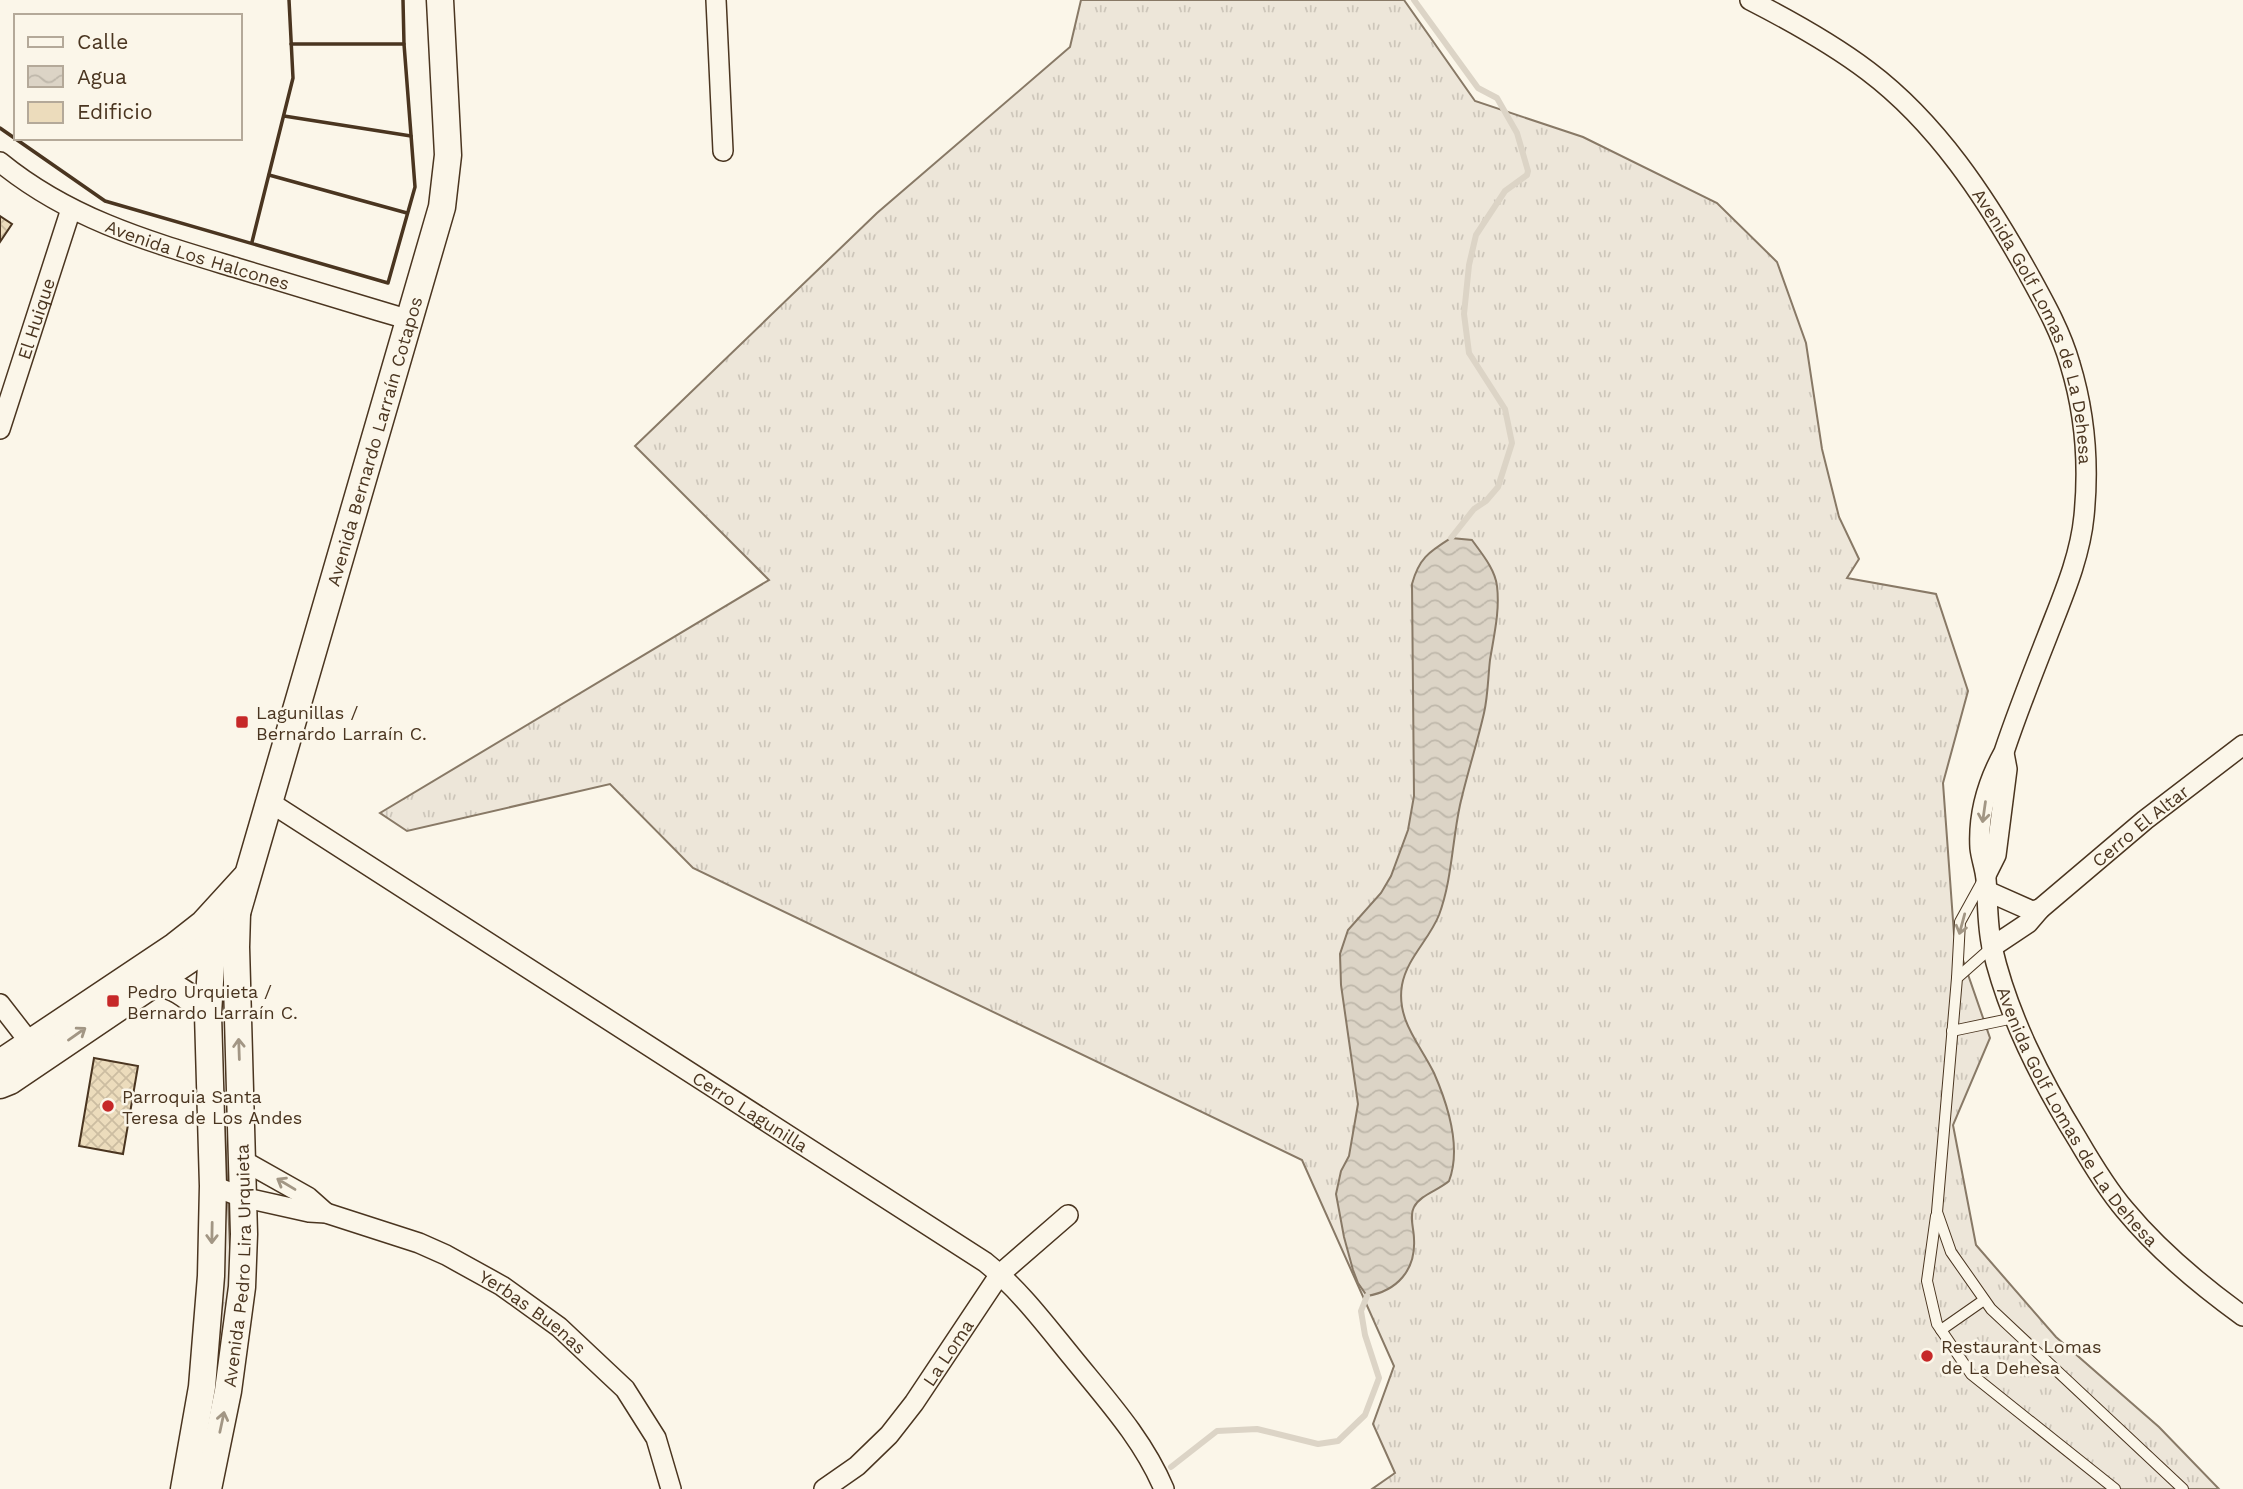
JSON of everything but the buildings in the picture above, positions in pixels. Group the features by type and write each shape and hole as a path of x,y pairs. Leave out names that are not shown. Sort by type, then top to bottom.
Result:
{"main road":[{"name":"Avenida Bernardo Larraín Cotapos","path":"0,1063 36,1050 148,986 211,945 239,893 271,803 435,236 447,177 448,155 440,0"},
{"name":"Avenida Bernardo Larraín Cotapos","path":"0,1085 10,1081 36,1050 175,946 239,893"},
{"name":"Avenida Pedro Lira Urquieta","path":"208,1489 237,1339 243,1274 236,947 239,893"},
{"name":"Avenida Pedro Lira Urquieta","path":"184,1489 202,1388 208,1324 213,1186 208,1014 211,945"},
{"path":"148,986 156,983 173,988 189,996 208,1014"}],"street":[{"path":"716,0 723,150"},
{"name":"Avenida Golf Lomas de La Dehesa","path":"1750,0 1809,31 1868,71 1917,114 1987,203 2048,309 2070,362 2079,401 2087,465 2084,517 2077,555 2004,752 1990,778 1983,810 1980,848 1992,947 2014,1018 2048,1092 2090,1160 2124,1208 2183,1269 2243,1316"},
{"name":"Avenida Los Halcones","path":"0,162 38,190 71,209 132,236 410,320"},
{"name":"El Huique","path":"0,429 71,209"},
{"name":"Cerro El Altar","path":"1992,947 2028,923 2040,909 2145,820 2243,745"},
{"name":"Cerro Lagunilla","path":"271,803 968,1249 1000,1274 1028,1304 1134,1433 1156,1469 1164,1489"},
{"path":"1986,883 2032,911 2040,909"},
{"path":"0,1004 36,1050"},
{"name":"Yerbas Buenas","path":"242,1160 308,1197 326,1213"},
{"name":"Yerbas Buenas","path":"213,1186 243,1197 309,1212 326,1213 419,1243 502,1286 559,1327 610,1373 637,1405 656,1438 671,1489"},
{"name":"La Loma","path":"824,1489 857,1466 889,1435 1000,1274 1068,1215"}],"lane":[{"path":"1986,883 1960,922 1937,1208 1927,1281 1937,1324 1971,1374 2115,1489"},
{"path":"1957,978 1992,947"},
{"path":"1952,1031 2014,1018"},
{"path":"1937,1208 1951,1252 1990,1309 2183,1489"},
{"path":"1941,1330 1984,1300"}],"green space":[{"path":"1081,0 1404,0 1475,101 1583,137 1717,203 1777,262 1806,343 1822,449 1839,517 1859,559 1847,578 1936,594 1968,691 1943,783 1954,934 1990,1038 1953,1125 1976,1245 2056,1337 2159,1427 2219,1489 1372,1489 1395,1473 1373,1424 1394,1366 1302,1160 693,868 610,784 407,831 380,813 769,580 635,446 877,213 1070,47"},
{"path":"218,967 232,1294 199,1489"}],"water":[{"path":"1451,538 1472,540 1488,562 1497,586 1497,614 1485,707 1460,805 1443,902 1435,924 1408,966 1401,998 1410,1031 1434,1073 1448,1112 1454,1140 1453,1168 1449,1181 1421,1199 1414,1207 1414,1250 1408,1269 1396,1284 1367,1296 1353,1270 1336,1194 1341,1171 1349,1156 1358,1104 1341,985 1340,954 1348,930 1381,893 1391,876 1408,830 1414,796 1412,584 1426,556"}],"waterway":[{"path":"1414,0 1478,88 1497,98 1517,133 1528,171 1527,175 1505,191 1476,235 1469,265 1464,314 1469,353 1505,409 1512,443 1498,487 1486,501 1474,509 1451,538"},
{"path":"1171,1467 1217,1431 1257,1429 1318,1444 1338,1441 1365,1415 1379,1378 1365,1335 1361,1311 1367,1296"}],"wall":[{"path":"252,242 293,78 289,0"},
{"path":"291,44 404,44 403,0"},
{"path":"17,140 105,201 388,283 415,187 404,44"},
{"path":"284,116 411,136"},
{"path":"0,128 14,138"},
{"path":"269,175 407,213"}],"place":[{"name":"Lagunillas / Bernardo Larraín C.","path":"242,722"},
{"name":"Pedro Urquieta / Bernardo Larraín C.","path":"113,1001"},
{"name":"Parroquia Santa Teresa de Los Andes","path":"108,1106"},
{"name":"Restaurant Lomas de La Dehesa","path":"1927,1356"}]}
